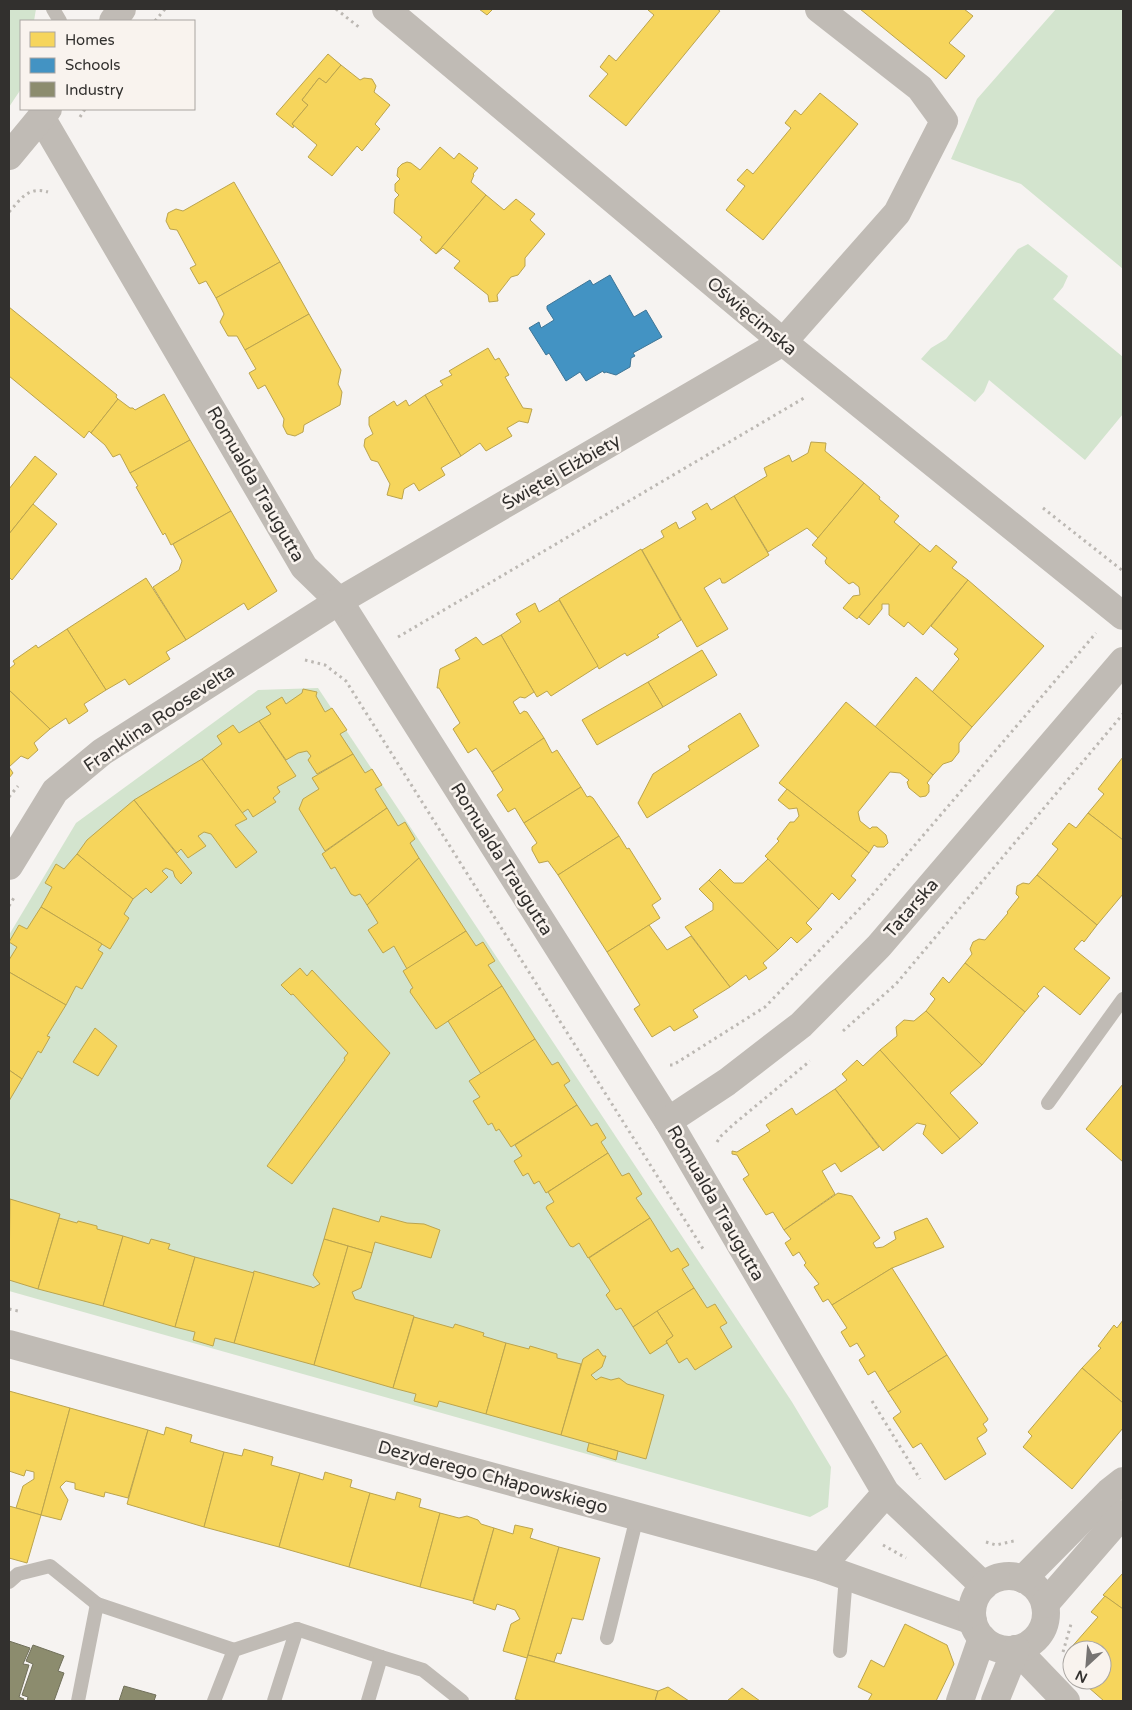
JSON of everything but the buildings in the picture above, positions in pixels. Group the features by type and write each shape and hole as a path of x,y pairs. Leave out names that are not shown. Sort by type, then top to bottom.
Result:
{"street":[{"path":"114,20 122,9"},
{"name":"Oświęcimska","path":"386,9 783,342 1123,616"},
{"name":"Świętej Elżbiety","path":"339,601 783,342 897,213 944,121 920,88 819,9"},
{"path":"9,156 44,113"},
{"name":"Romualda Traugutta","path":"44,113 304,567 339,601 668,1121 886,1493 984,1586"},
{"name":"Franklina Roosevelta","path":"14,878 55,791 102,752 339,601"},
{"name":"Tatarska","path":"668,1121 727,1082 801,1025 879,946 1123,661"},
{"name":"Dezyderego Chłapowskiego","path":"9,1344 834,1572 978,1629"},
{"path":"1023,1579 1109,1492 1123,1482"},
{"path":"834,1572 886,1493"},
{"path":"1045,1604 1123,1514"},
{"path":"960,1701 978,1629 973,1605 977,1594 992,1580 1013,1576 1032,1584 1040,1593 1045,1604 1046,1616 1043,1628 1036,1638 1027,1645 1016,1649 998,1648 978,1629"},
{"path":"994,1701 1016,1649"},
{"path":"1016,1649 1066,1701"}],"lane":[{"path":"53,9 59,20"},
{"path":"1048,1103 1123,999"},
{"path":"607,1638 637,1517"},
{"path":"9,1582 18,1574 50,1566 97,1604 234,1650 297,1629 422,1670 462,1701"},
{"path":"834,1572 840,1651"},
{"path":"78,1701 97,1604"},
{"path":"274,1701 297,1629"},
{"path":"214,1701 234,1650"},
{"path":"368,1701 381,1656"}],"path":[{"path":"156,20 165,9"},
{"path":"336,9 367,34"},
{"path":"798,393 812,404"},
{"path":"392,640 804,398"},
{"path":"664,1065 674,1066 765,1007 875,892 1098,632 1092,626"},
{"path":"303,659 325,665 346,681 709,1258"},
{"path":"838,1035 896,984 1123,714"},
{"path":"9,906 14,878"},
{"path":"716,1144 721,1136 734,1124 814,1058"},
{"path":"867,1394 924,1486"},
{"path":"1066,1640 1070,1626 1076,1618"}],"green space":[{"path":"9,9 36,9 34,20 20,20 20,90 9,107"},
{"path":"1056,9 1123,9 1123,269 1021,184 951,159 977,99"},
{"path":"1028,244 1068,276 1063,287 1053,299 1123,357 1123,414 1085,460 989,380 984,392 975,402 921,359 931,348 946,339 1018,249"},
{"path":"318,688 792,1402 831,1467 828,1507 810,1517 9,1291 9,935 76,823 258,690"}]}
